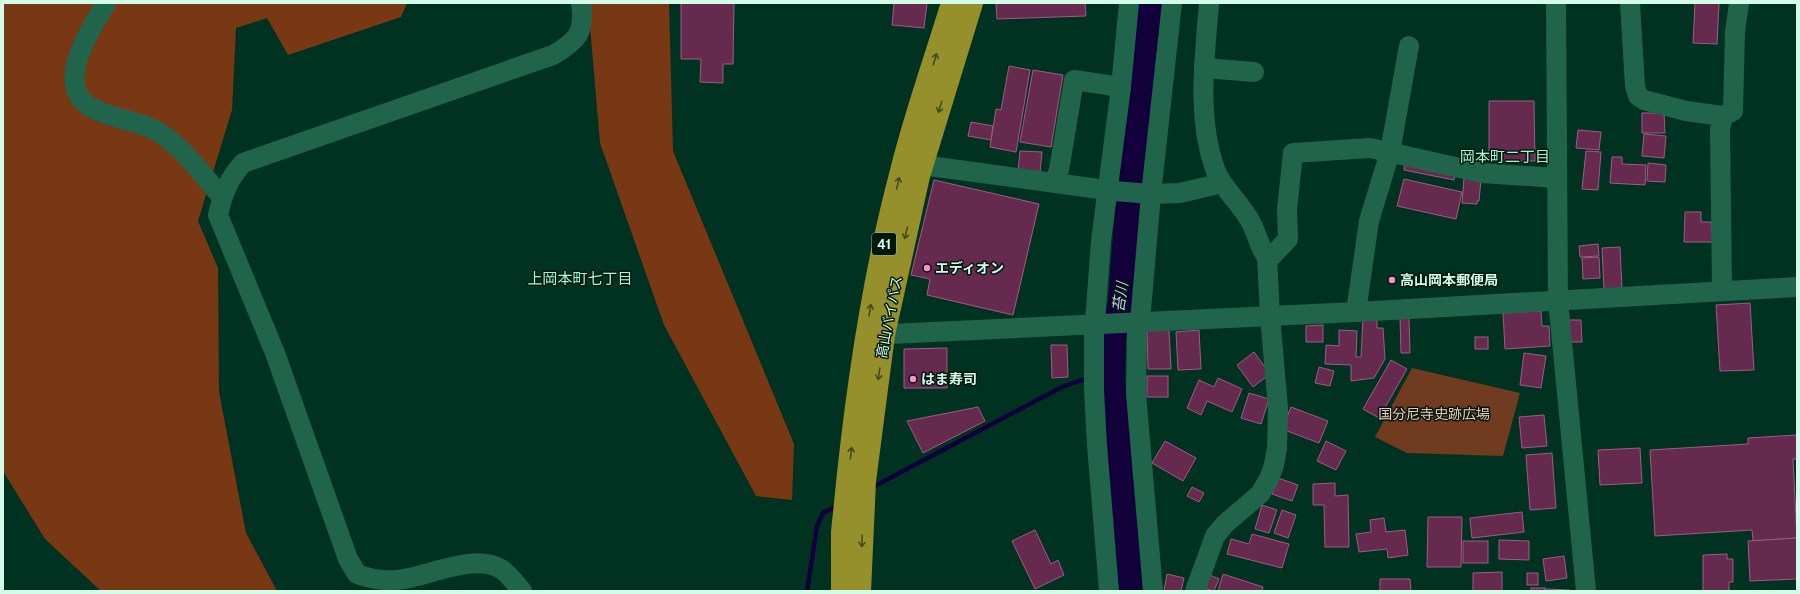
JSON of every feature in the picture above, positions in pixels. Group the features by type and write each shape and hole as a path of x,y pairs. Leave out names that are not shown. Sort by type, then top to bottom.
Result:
{"highway":[{"name":"高山バイパス","path":"860,591 858,492 875,335 901,170 952,3"},
{"name":"高山バイパス","path":"875,335 922,165 972,3"},
{"name":"高山バイパス","path":"842,591 842,532 844,513 858,492"}],"street":[{"path":"106,3 82,46 74,69 74,78 82,100 92,108 156,131 174,144 222,197"},
{"path":"522,591 510,576 500,569 486,564 473,563 396,580 372,579 358,583 348,559 275,353 218,215 222,197 232,176 243,163 553,55 572,43 578,36 582,28 581,3"},
{"path":"1109,591 1094,390 1094,370 1101,241 1111,190 1129,3"},
{"path":"1153,591 1136,394 1136,322 1149,194 1172,3"},
{"path":"1195,591 1215,536 1225,524 1260,494 1269,479 1274,465 1277,448 1278,408 1270,316 1267,257 1262,251 1250,220 1220,181 1215,169 1208,140 1203,88 1209,3"},
{"path":"1556,3 1558,300 1586,591"},
{"path":"1630,3 1635,86 1638,96 1644,100 1686,111 1723,116 1733,111 1735,32 1739,3"},
{"path":"1356,312 1369,221 1390,152 1409,46"},
{"path":"1204,66 1217,69 1254,72"},
{"path":"1054,183 1059,170 1074,80 1121,87"},
{"path":"1722,290 1720,129 1723,116"},
{"path":"1267,257 1272,256 1288,239 1287,209 1293,153 1370,148 1482,173 1557,178"},
{"path":"922,165 1149,194 1180,193 1214,185"},
{"path":"875,335 1356,312 1722,290 1797,287"}],"green space":[{"name":"国分尼寺史跡広場","path":"1412,368 1520,393 1503,456 1407,453 1375,437"}],"shaded area":[{"path":"3,3 407,3 401,17 288,55 267,18 236,28 232,110 198,221 218,268 219,392 246,533 277,591 101,591 45,539 3,471"},
{"path":"588,3 669,3 673,151 794,444 792,500 756,496 664,325 600,143"}],"building":[{"path":"681,3 734,3 733,64 723,64 723,83 700,82 701,59 681,59"},
{"path":"894,3 927,3 924,28 892,25"},
{"path":"996,3 1085,3 1086,16 997,19"},
{"path":"1695,3 1719,3 1717,44 1693,43"},
{"path":"1009,66 1030,70 1016,152 990,147 996,109 1001,110"},
{"path":"1033,70 1063,75 1051,147 1020,142"},
{"path":"1489,101 1534,101 1535,161 1489,161"},
{"path":"1642,113 1664,113 1665,133 1642,133"},
{"path":"971,122 993,126 991,140 968,136"},
{"path":"1578,130 1601,132 1599,150 1576,148"},
{"path":"1644,134 1666,136 1664,158 1642,156"},
{"path":"1020,151 1042,152 1040,173 1018,171"},
{"path":"1586,151 1601,152 1598,190 1582,189"},
{"path":"1612,157 1622,157 1622,164 1646,165 1645,185 1610,183"},
{"path":"1405,161 1456,171 1454,180 1404,170"},
{"path":"1648,163 1666,165 1665,182 1647,181"},
{"path":"1464,178 1481,179 1479,201 1477,201 1477,204 1462,203"},
{"path":"1404,179 1462,192 1456,219 1397,206"},
{"path":"934,180 1039,204 1013,315 927,295 930,279 911,275"},
{"path":"1685,212 1701,212 1701,222 1711,222 1713,242 1684,242"},
{"path":"1598,244 1599,256 1580,257 1579,246"},
{"path":"1620,247 1622,289 1604,289 1602,248"},
{"path":"1599,257 1600,278 1583,279 1582,258"},
{"path":"1750,303 1754,370 1720,371 1716,305"},
{"path":"1541,311 1542,326 1549,326 1550,346 1505,349 1503,313"},
{"path":"1363,318 1377,319 1377,328 1383,328 1385,359 1374,378 1351,381 1351,365 1325,364 1326,345 1339,346 1339,330 1357,331 1356,357 1361,357"},
{"path":"1400,318 1409,318 1410,353 1401,353"},
{"path":"1569,320 1581,320 1582,342 1570,342"},
{"path":"1323,325 1323,342 1306,342 1306,326"},
{"path":"1169,330 1171,369 1148,369 1147,331"},
{"path":"1199,330 1201,369 1178,370 1176,332"},
{"path":"1475,337 1488,337 1488,349 1475,349"},
{"path":"1051,345 1067,345 1068,377 1052,378"},
{"path":"947,348 947,388 904,388 904,349"},
{"path":"1254,352 1270,374 1253,387 1237,365"},
{"path":"1524,353 1546,356 1541,388 1520,385"},
{"path":"1391,360 1407,369 1379,418 1363,409"},
{"path":"1319,367 1334,371 1330,386 1315,383"},
{"path":"1147,376 1168,376 1168,397 1147,397"},
{"path":"1218,378 1242,389 1232,412 1207,401 1201,415 1187,408 1199,380 1214,387"},
{"path":"1249,393 1269,399 1261,424 1241,418"},
{"path":"978,407 985,421 923,453 907,421"},
{"path":"1291,407 1328,421 1319,443 1282,429"},
{"path":"1544,415 1547,446 1522,448 1519,417"},
{"path":"1797,435 1797,459 1793,459 1797,538 1753,541 1752,530 1655,536 1650,450 1748,444 1748,438"},
{"path":"1165,441 1196,458 1183,481 1152,463"},
{"path":"1326,441 1346,451 1336,470 1317,461"},
{"path":"1640,448 1642,483 1600,485 1598,450"},
{"path":"1552,453 1556,508 1530,510 1526,455"},
{"path":"1278,478 1298,485 1292,501 1272,494"},
{"path":"1335,483 1335,496 1348,495 1349,547 1325,547 1324,505 1313,505 1313,484"},
{"path":"1192,487 1204,493 1199,502 1187,496"},
{"path":"1262,505 1277,510 1269,533 1255,529"},
{"path":"1282,510 1296,515 1288,538 1274,533"},
{"path":"1522,512 1524,532 1472,538 1470,518"},
{"path":"1428,517 1462,517 1461,567 1427,567"},
{"path":"1384,518 1386,532 1405,530 1408,555 1388,558 1387,549 1359,552 1356,534 1371,532 1370,520"},
{"path":"1035,530 1051,564 1058,560 1064,575 1035,589 1012,541"},
{"path":"1252,534 1289,544 1282,568 1227,554 1231,539 1249,544"},
{"path":"1797,538 1797,579 1750,581 1748,541"},
{"path":"1499,540 1529,541 1529,560 1499,559"},
{"path":"1463,541 1488,541 1488,563 1463,563"},
{"path":"1727,554 1727,559 1733,559 1733,582 1729,582 1729,591 1703,591 1703,555"},
{"path":"1564,556 1567,578 1546,581 1543,559"},
{"path":"1502,572 1502,591 1473,591 1473,573"},
{"path":"1205,573 1219,579 1214,591 1200,587"},
{"path":"1527,573 1538,573 1538,585 1527,585"},
{"path":"1167,574 1184,578 1181,591 1164,591"},
{"path":"1223,574 1263,587 1262,591 1218,591"},
{"path":"1380,579 1410,579 1411,591 1380,591"},
{"path":"1531,588 1545,588 1545,591 1531,591"},
{"path":"1545,589 1570,590 1570,591 1545,591"}],"waterway":[{"name":"苔川","path":"1132,591 1112,380 1113,337 1121,303 1128,208 1149,3"},
{"path":"871,488 1062,387 1082,380 1089,380"},
{"path":"1098,380 1112,380"},
{"path":"807,591 817,526 823,513 837,506"}],"place":[{"name":"エディオン","path":"927,268"},
{"name":"高山岡本郵便局","path":"1392,280"},
{"name":"はま寿司","path":"913,379"}],"district":[{"name":"岡本町二丁目","path":"1505,156"},
{"name":"上岡本町七丁目","path":"580,278"}]}
